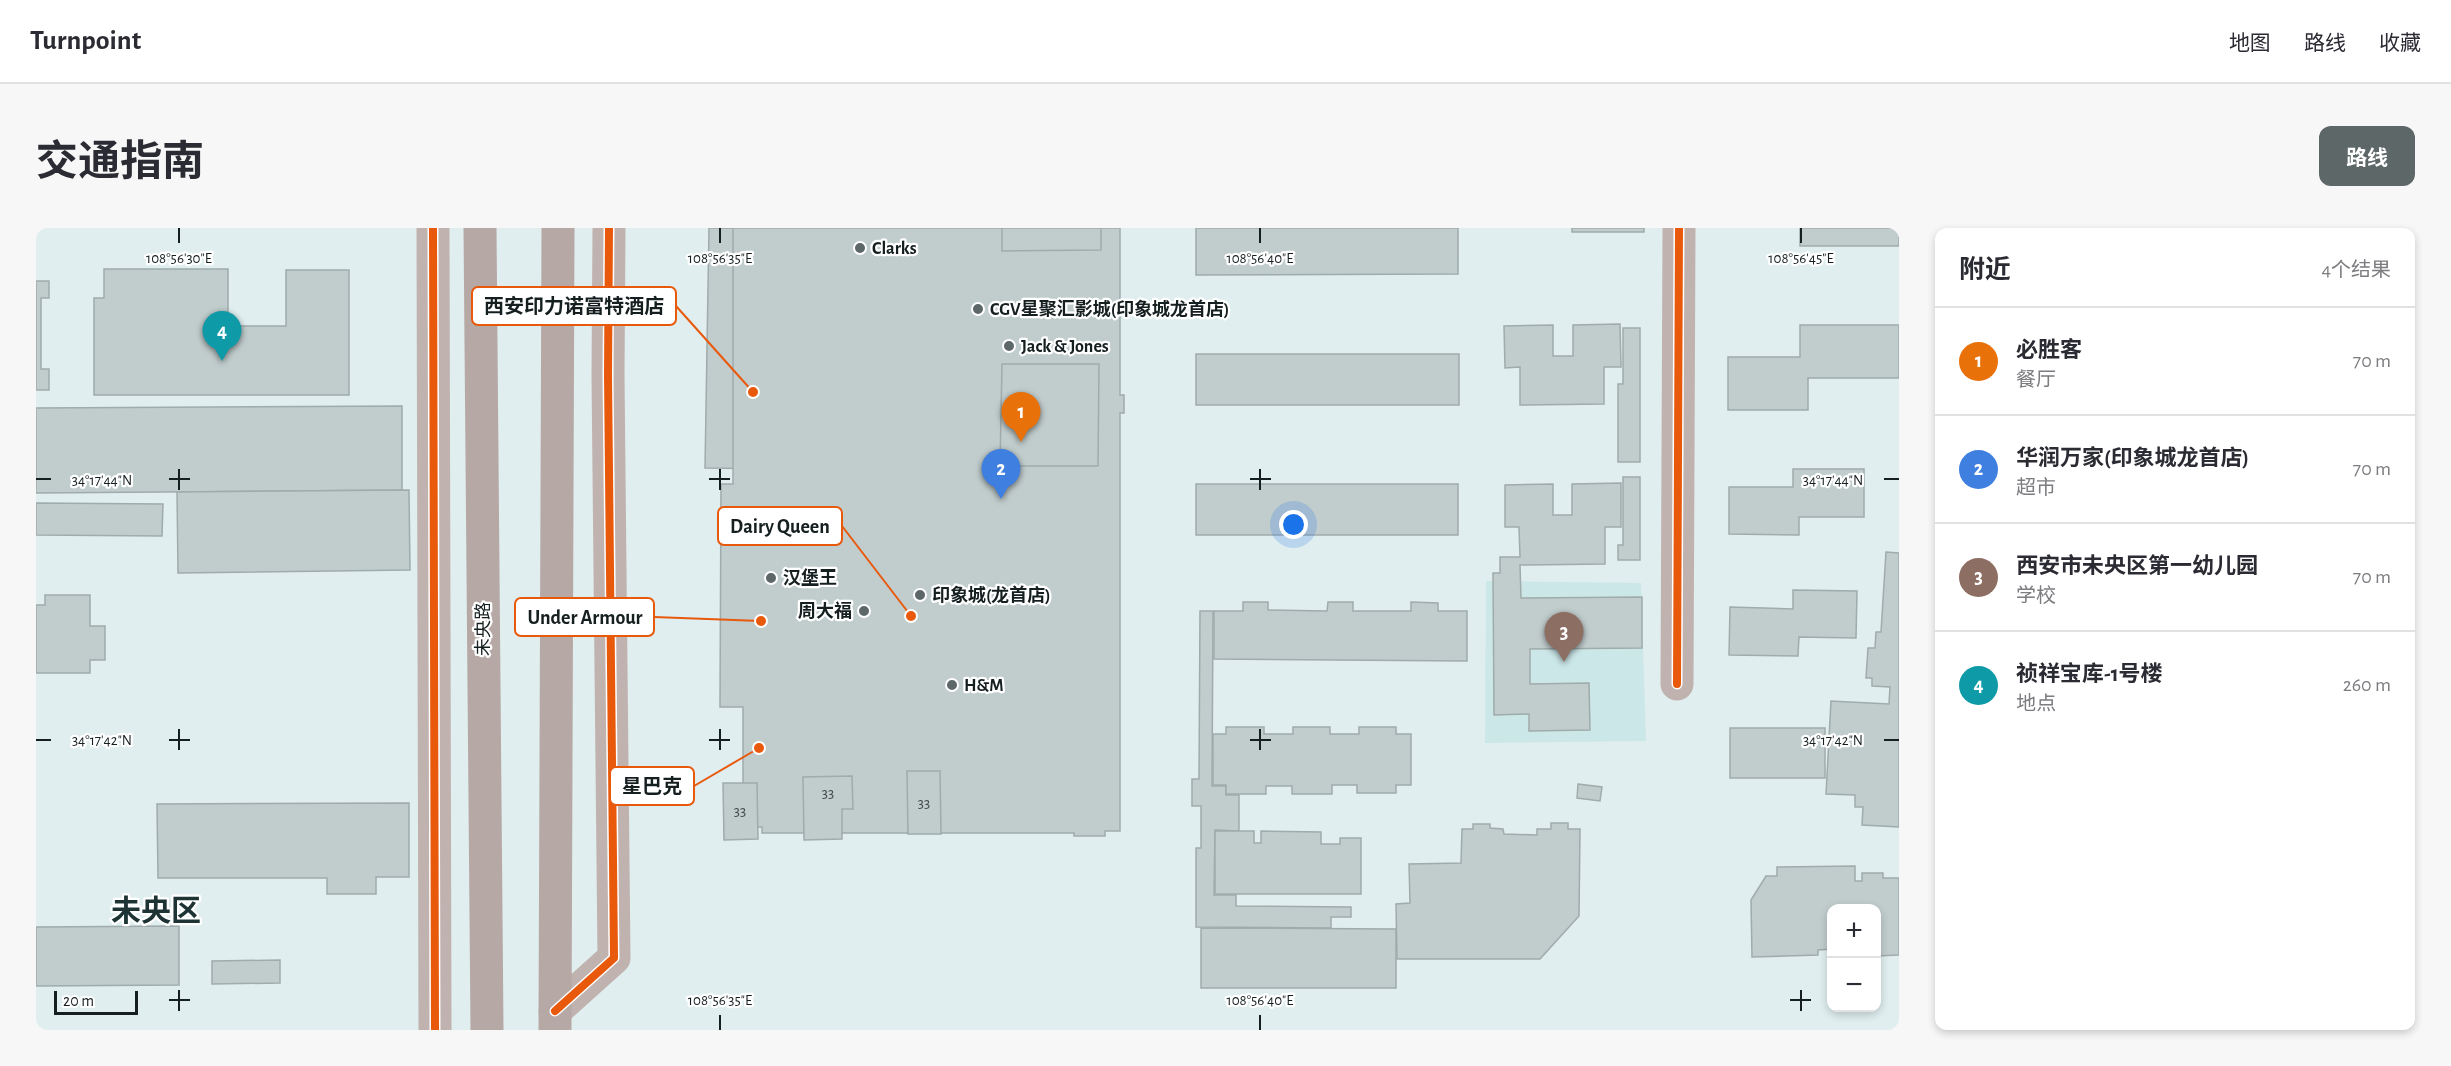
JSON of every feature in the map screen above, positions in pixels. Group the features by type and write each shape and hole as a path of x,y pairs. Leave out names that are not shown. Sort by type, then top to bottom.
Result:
{"main road":[{"name":"未央路","path":"480,228 487,1030"},
{"path":"555,1020 558,228"}],"street":[{"path":"432,228 435,1030"},
{"path":"555,1020 614,957 608,375 609,228"},
{"path":"1677,684 1679,228"}],"shaded area":[{"path":"1486,581 1641,583 1646,741 1485,743"}],"building":[{"path":"709,228 802,228 798,469 705,468"},
{"name":"印象城(龙首店)","path":"733,228 1120,228 1120,395 1124,395 1124,413 1120,413 1120,831 1105,831 1105,836 1074,836 1074,833 762,833 762,827 743,827 743,707 720,707 721,484 733,484"},
{"path":"1002,228 1101,228 1101,250 1002,251"},
{"path":"1196,228 1458,228 1458,274 1196,275"},
{"path":"1572,228 1644,228 1644,232 1572,232"},
{"path":"1800,228 1899,228 1899,246 1800,246"},
{"path":"104,269 228,269 228,326 286,326 286,270 349,270 349,395 94,395 94,298 104,298"},
{"path":"36,281 49,281 49,298 41,298 41,369 49,369 49,390 36,390"},
{"path":"1620,324 1621,367 1604,367 1604,404 1520,405 1520,367 1505,368 1504,326 1553,325 1553,356 1573,356 1573,325"},
{"path":"1800,325 1899,325 1899,378 1808,378 1808,410 1728,410 1728,357 1800,357"},
{"path":"1623,328 1640,328 1640,462 1618,462 1618,384 1623,384"},
{"path":"1196,354 1459,354 1459,405 1196,405"},
{"path":"1002,364 1099,364 1098,466 1000,466"},
{"path":"402,406 402,490 36,493 36,408"},
{"path":"1793,469 1864,469 1864,517 1799,517 1799,535 1729,534 1729,487 1793,487"},
{"path":"1623,477 1640,477 1640,560 1618,560 1618,545 1623,545"},
{"path":"1621,483 1621,527 1605,527 1605,564 1520,565 1521,598 1642,597 1642,648 1530,649 1530,684 1589,683 1590,730 1529,731 1529,714 1494,715 1493,573 1500,573 1500,557 1520,557 1519,527 1505,527 1505,485 1553,484 1553,515 1572,515 1572,484"},
{"path":"1196,484 1458,484 1458,535 1196,535"},
{"path":"409,490 410,570 178,573 177,492"},
{"path":"36,503 163,504 162,536 36,535"},
{"path":"1886,552 1899,553 1899,827 1862,825 1863,807 1855,807 1855,795 1826,794 1831,701 1889,704 1890,687 1872,686 1872,678 1866,678 1868,648 1875,648 1876,632 1881,632"},
{"path":"1793,590 1857,591 1856,638 1799,637 1798,656 1729,655 1730,607 1793,609"},
{"path":"45,595 90,595 90,626 105,626 105,660 90,660 90,673 36,673 36,605 45,605"},
{"path":"1243,602 1268,602 1268,610 1327,611 1328,602 1353,602 1353,611 1411,611 1411,602 1438,603 1438,611 1467,611 1467,661 1214,659 1214,611 1243,611"},
{"path":"1200,611 1213,611 1212,786 1226,786 1226,795 1239,795 1239,831 1215,830 1214,895 1236,895 1236,906 1351,907 1351,917 1331,917 1331,928 1196,927 1196,848 1201,848 1201,806 1192,806 1192,779 1199,779"},
{"path":"1226,727 1264,727 1264,734 1293,734 1293,727 1330,727 1330,734 1359,734 1359,727 1396,727 1396,734 1411,734 1411,785 1396,785 1396,793 1357,793 1357,785 1332,785 1332,794 1292,794 1292,786 1266,786 1266,794 1226,794 1226,785 1213,785 1213,734 1226,734"},
{"path":"1730,728 1825,728 1825,778 1730,778"},
{"path":"907,771 940,771 941,834 908,834"},
{"path":"852,776 853,809 842,809 842,839 804,840 803,777"},
{"path":"723,783 757,783 758,839 724,840"},
{"path":"1578,784 1602,787 1600,801 1577,798"},
{"path":"409,803 409,877 376,877 376,894 327,894 327,878 158,878 157,804"},
{"path":"1551,823 1568,823 1568,829 1580,829 1579,916 1540,959 1397,959 1396,904 1410,903 1409,864 1461,863 1462,829 1473,829 1473,824 1490,824 1490,828 1503,829 1504,834 1537,835 1537,829 1551,829"},
{"path":"1215,831 1254,831 1254,843 1261,843 1261,831 1321,832 1321,844 1340,844 1340,838 1361,838 1361,894 1215,894"},
{"path":"1855,866 1855,881 1862,881 1862,873 1883,873 1883,878 1899,878 1899,955 1881,956 1881,904 1827,904 1827,949 1818,950 1818,955 1752,957 1751,900 1766,876 1777,876 1777,867"},
{"path":"179,926 179,985 36,986 36,927"},
{"path":"1201,928 1396,929 1396,988 1201,988"},
{"path":"280,960 280,983 212,984 212,961"}],"cycle path":[{"path":"433,228 435,1030"},
{"path":"555,1011 614,958 608,375 609,228"},
{"path":"1677,684 1679,228"}],"place":[{"name":"Clarks","path":"860,248"},
{"name":"CGV星聚汇影城(印象城龙首店)","path":"978,309"},
{"name":"Jack & Jones","path":"1009,346"},
{"name":"祯祥宝库-1号楼","path":"222,361"},
{"name":"西安印力诺富特酒店","path":"753,392"},
{"name":"必胜客","path":"1021,442"},
{"name":"华润万家(印象城龙首店)","path":"1001,499"},
{"name":"汉堡王","path":"771,578"},
{"name":"印象城(龙首店)","path":"920,595"},
{"name":"周大福","path":"864,611"},
{"name":"Dairy Queen","path":"911,616"},
{"name":"Under Armour","path":"761,621"},
{"name":"西安市未央区第一幼儿园","path":"1564,662"},
{"name":"H&M","path":"952,685"},
{"name":"星巴克","path":"759,748"}],"district":[{"name":"未央区","path":"156,911"}]}
